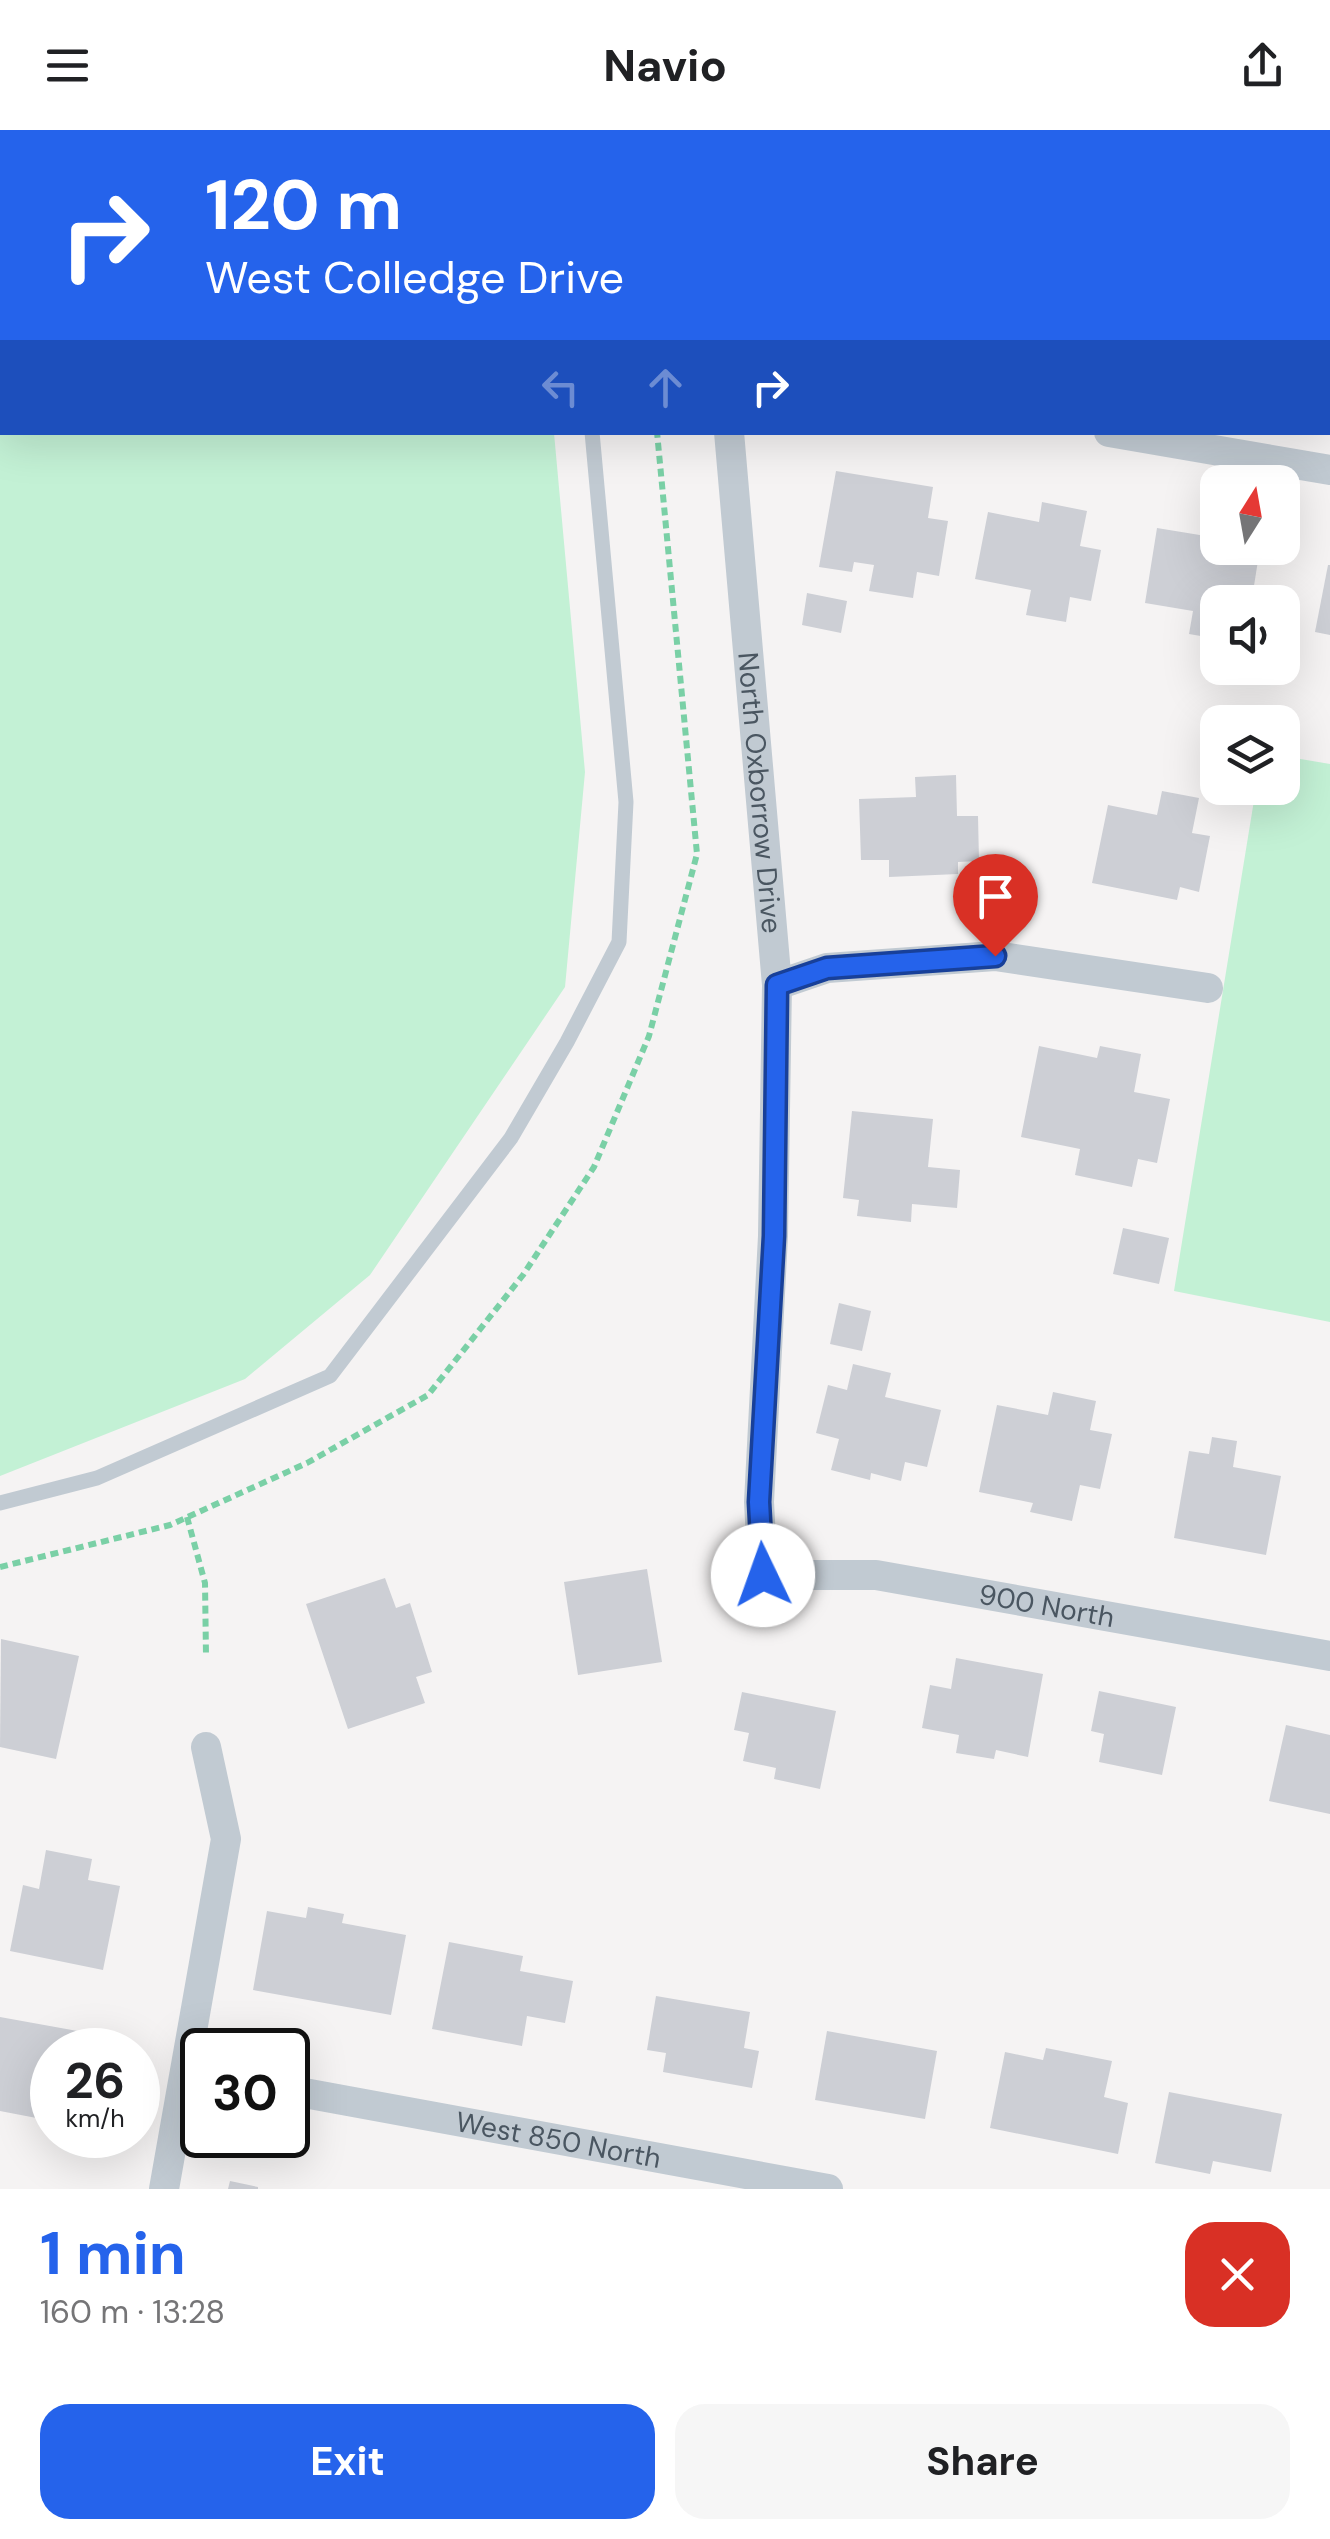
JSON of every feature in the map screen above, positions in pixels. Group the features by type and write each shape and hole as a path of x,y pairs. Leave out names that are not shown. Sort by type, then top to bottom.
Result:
{"street":[{"name":"North Oxborrow Drive","path":"729,435 777,985 774,1236 759,1502 763,1575"},
{"path":"1127,435 1330,470"},
{"path":"777,985 827,968 995,956 1208,988"},
{"name":"900 North","path":"763,1575 876,1575 1330,1656"},
{"path":"201,2028 226,1839 206,1747"},
{"name":"West 850 North","path":"310,2094 828,2189"},
{"path":"164,2189 180,2129"}],"lane":[{"path":"0,1504 97,1478 330,1376 511,1138 567,1042 619,942 626,802 592,435"}],"path":[{"path":"188,1517 205,1583 206,1656"}],"green space":[{"path":"0,435 554,435 585,772 565,987 370,1275 245,1379 0,1476"},
{"path":"1300,759 1330,764 1330,1322 1174,1291 1253,805 1300,805"}],"building":[{"path":"836,471 933,487 928,518 948,521 939,576 917,572 913,598 869,591 874,565 854,562 852,572 819,567"},
{"path":"1042,502 1087,511 1080,546 1101,550 1091,601 1070,597 1066,622 1026,615 1031,590 975,579 988,512 1039,522"},
{"path":"1157,528 1200,535 1200,565 1257,565 1254,585 1200,585 1200,636 1189,634 1193,611 1145,603"},
{"path":"1330,565 1330,635 1315,632"},
{"path":"807,593 847,601 841,633 802,625"},
{"path":"956,775 957,816 978,816 979,861 958,862 958,874 889,877 889,860 861,860 859,799 916,797 915,777"},
{"path":"1162,791 1199,798 1192,833 1210,836 1199,892 1180,887 1177,900 1092,883 1108,805 1157,815"},
{"path":"1039,1046 1097,1058 1100,1046 1141,1054 1134,1092 1170,1099 1157,1163 1138,1159 1132,1187 1075,1175 1080,1149 1021,1137"},
{"path":"852,1111 933,1119 928,1167 960,1170 957,1208 912,1204 911,1222 857,1216 859,1200 843,1198"},
{"path":"1123,1228 1169,1238 1159,1284 1113,1274"},
{"path":"839,1303 871,1311 862,1351 830,1344"},
{"path":"853,1364 891,1373 885,1397 941,1410 927,1467 905,1462 901,1481 871,1473 870,1480 831,1470 839,1439 816,1433 828,1385 847,1390"},
{"path":"1053,1392 1096,1401 1090,1430 1112,1434 1100,1489 1080,1485 1072,1521 1030,1512 1033,1503 979,1492 997,1405 1048,1415"},
{"path":"1212,1437 1237,1441 1233,1467 1281,1476 1266,1555 1174,1538 1189,1451 1209,1454"},
{"path":"647,1569 662,1662 578,1675 564,1582"},
{"path":"385,1578 396,1608 410,1603 432,1672 416,1677 425,1703 348,1729 306,1604"},
{"path":"1,1639 79,1656 56,1759 0,1747"},
{"path":"956,1658 1043,1674 1028,1757 996,1750 994,1759 956,1753 959,1735 922,1728 930,1685 951,1689"},
{"path":"1099,1691 1176,1707 1162,1775 1099,1762 1104,1734 1091,1731"},
{"path":"742,1692 836,1711 820,1789 774,1779 776,1768 743,1761 749,1733 734,1730"},
{"path":"1286,1725 1330,1735 1330,1814 1269,1801"},
{"path":"46,1850 92,1859 88,1880 120,1886 103,1970 10,1951 23,1885 39,1889"},
{"path":"308,1907 344,1914 342,1923 406,1935 391,2015 253,1990 267,1911 306,1918"},
{"path":"449,1942 523,1956 520,1971 573,1981 565,2023 527,2016 522,2046 432,2029"},
{"path":"656,1996 750,2012 744,2048 759,2051 752,2088 663,2072 666,2053 647,2050"},
{"path":"0,2017 61,2028 30,2028 30,2117 0,2111"},
{"path":"827,2031 937,2051 925,2119 815,2100"},
{"path":"1046,2048 1112,2061 1104,2097 1128,2103 1118,2154 990,2128 1005,2052 1043,2060"},
{"path":"1169,2092 1282,2114 1271,2172 1213,2161 1210,2174 1155,2163"},
{"path":"230,2181 258,2187 258,2189 228,2189"}],"route":[{"path":"763,1575 759,1502 774,1236 777,985 827,968 995,956"}]}
